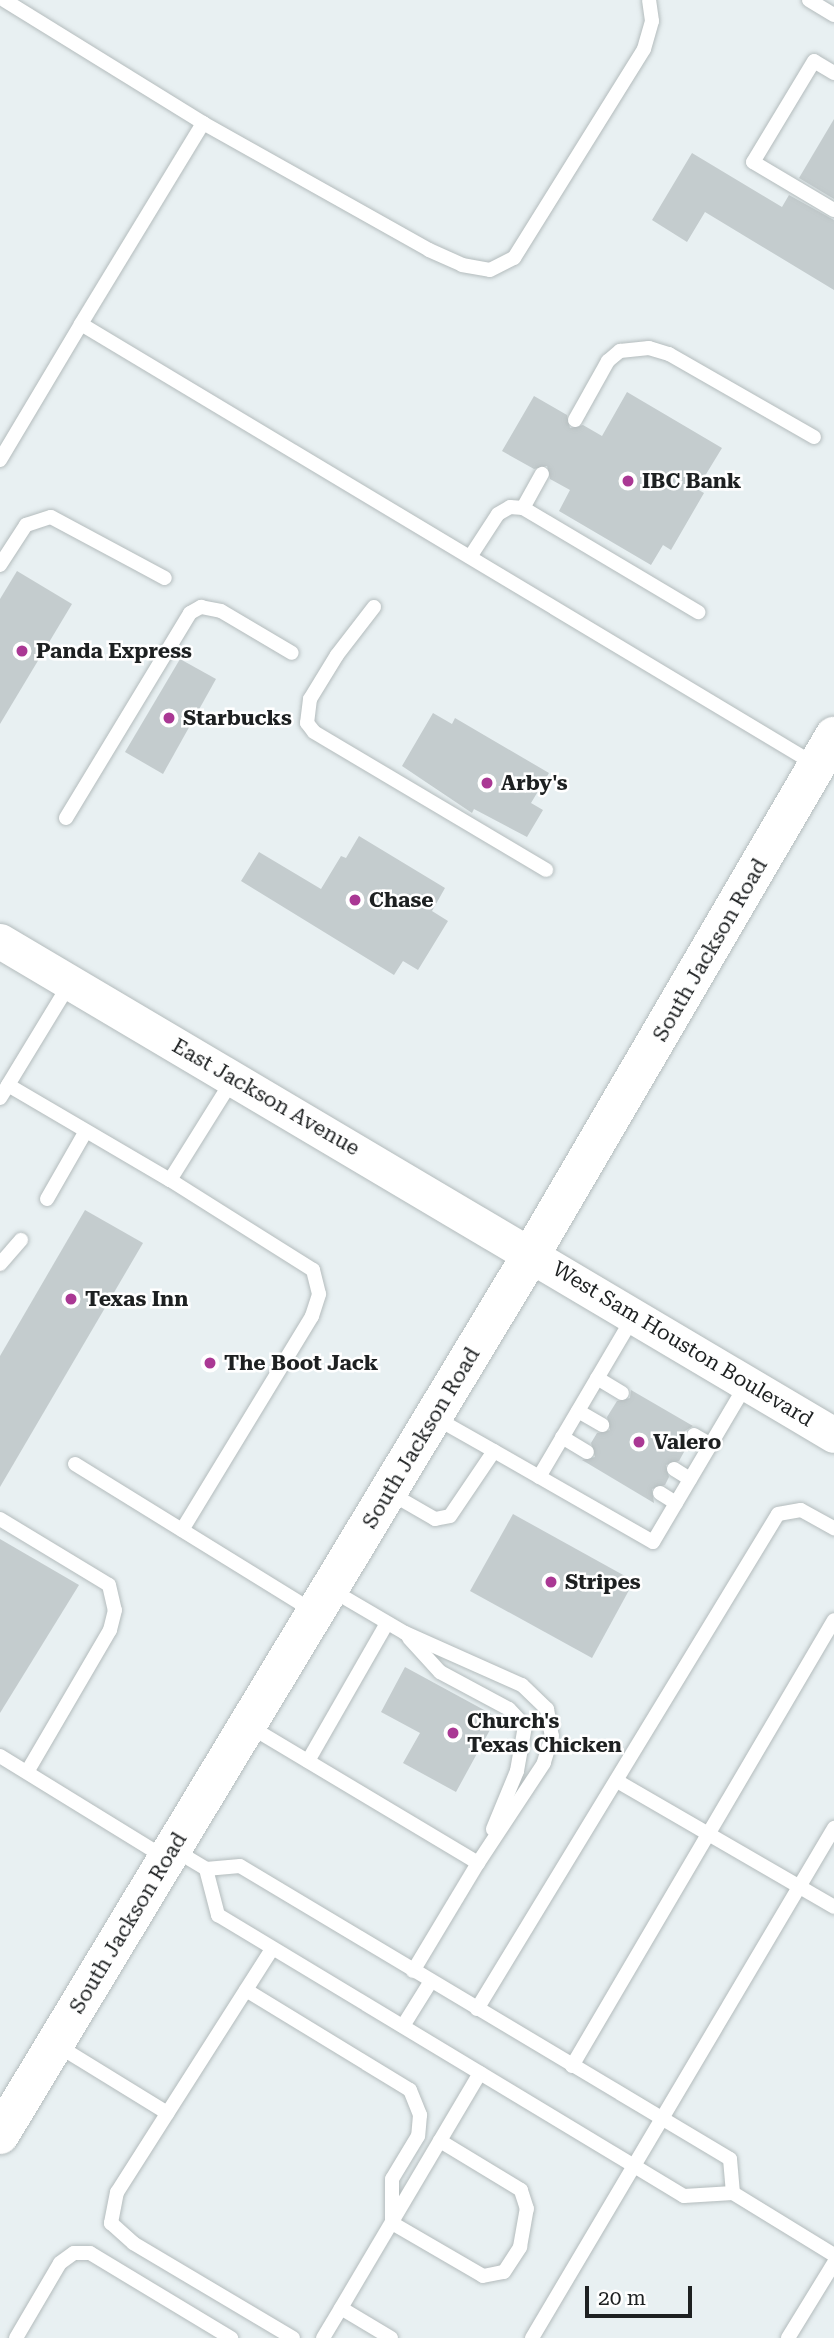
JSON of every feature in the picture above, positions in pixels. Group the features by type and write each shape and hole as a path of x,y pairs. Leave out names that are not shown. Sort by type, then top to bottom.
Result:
{"main road":[{"name":"South Jackson Road","path":"0,2135 533,1253 826,751"}],"street":[{"name":"East Jackson Avenue","path":"0,941 533,1253"},
{"name":"West Sam Houston Boulevard","path":"533,1253 834,1436"}],"lane":[{"path":"4,0 203,122 429,250 462,265 490,270 514,258 644,49 652,21 649,0"},
{"path":"809,0 834,15"},
{"path":"834,73 814,61 753,162 834,210"},
{"path":"0,460 203,122"},
{"path":"81,324 470,557 826,751"},
{"path":"575,420 608,361 620,351 649,348 669,354 814,437"},
{"path":"523,508 542,474"},
{"path":"470,557 498,514 510,507 523,508 698,612"},
{"path":"0,565 26,525 51,517 165,578"},
{"path":"66,818 190,612 201,607 221,611 292,653"},
{"path":"374,607 337,654 310,699 307,723 314,732 546,870"},
{"path":"0,1098 71,982"},
{"path":"170,1180 234,1078"},
{"path":"8,1085 170,1180 313,1270 319,1294 312,1316 182,1530"},
{"path":"47,1199 86,1131"},
{"path":"0,1264 21,1240"},
{"path":"539,1477 634,1315"},
{"path":"597,1378 622,1393"},
{"path":"434,1416 653,1542 747,1383"},
{"path":"578,1411 602,1425"},
{"path":"694,1436 710,1445"},
{"path":"562,1437 587,1452"},
{"path":"388,1492 435,1519 450,1516 494,1451"},
{"path":"75,1464 182,1530 323,1601 387,1623 522,1685 547,1709 552,1736 544,1763 478,1863 413,1971"},
{"path":"674,1469 690,1479"},
{"path":"660,1493 676,1503"},
{"path":"477,2010 778,1514 801,1510 834,1528"},
{"path":"0,1519 109,1585 114,1610 110,1630 27,1772"},
{"path":"572,2066 834,1620"},
{"path":"308,1761 387,1623"},
{"path":"405,1633 440,1672 509,1709 525,1726 517,1771 478,1863"},
{"path":"248,1725 478,1863"},
{"path":"0,1756 170,1854 206,1869 240,1866 730,2159 733,2193"},
{"path":"617,1781 834,1907"},
{"path":"532,2338 834,1828"},
{"path":"206,1869 218,1916 684,2196 733,2193 834,2255"},
{"path":"272,1949 117,2192 111,2223 133,2243 293,2338"},
{"path":"403,2026 431,1981"},
{"path":"246,1990 410,2090 420,2115 418,2136 392,2179 392,2222"},
{"path":"55,2044 167,2113"},
{"path":"323,2338 480,2073"},
{"path":"392,2222 483,2276 503,2272 520,2247 527,2209 521,2190 440,2141"},
{"path":"16,2338 60,2263 74,2253 90,2253 231,2338"},
{"path":"789,2338 834,2263"},
{"path":"341,2308 391,2338"}],"building":[{"path":"834,119 834,199 799,178"},
{"path":"692,153 782,207 789,195 834,220 834,290 705,212 687,242 652,220"},
{"name":"IBC Bank","path":"627,392 722,448 697,489 704,493 671,550 663,545 651,565 559,511 570,490 550,479 547,466 534,469 502,451 534,396 567,415 570,428 583,425 602,436"},
{"name":"Panda Express","path":"17,571 72,604 0,724 0,599"},
{"name":"Starbucks","path":"180,659 216,679 163,774 125,752"},
{"name":"Arby's","path":"433,713 452,724 455,718 549,773 531,803 543,810 527,837 474,809 472,813 402,766"},
{"name":"Chase","path":"359,836 445,888 432,911 448,921 418,970 403,961 394,975 241,881 259,852 321,889 341,856 346,858"},
{"name":"Texas Inn","path":"85,1210 143,1243 0,1487 0,1356"},
{"path":"631,1390 693,1426 685,1431 689,1443 679,1461 666,1465 669,1477 665,1485 652,1489 654,1503 582,1460 595,1457 591,1443 597,1433 610,1430 607,1417 617,1401 630,1398"},
{"path":"513,1514 634,1581 592,1658 470,1591"},
{"path":"0,1539 79,1585 0,1713"},
{"path":"405,1667 497,1717 456,1792 403,1763 420,1733 381,1712"}],"place":[{"name":"IBC Bank","path":"628,481"},
{"name":"Panda Express","path":"22,651"},
{"name":"Starbucks","path":"169,718"},
{"name":"Arby's","path":"487,783"},
{"name":"Chase","path":"355,900"},
{"name":"Texas Inn","path":"71,1299"},
{"name":"The Boot Jack","path":"210,1363"},
{"name":"Valero","path":"639,1442"},
{"name":"Stripes","path":"551,1582"},
{"name":"Church's Texas Chicken","path":"453,1733"}]}
